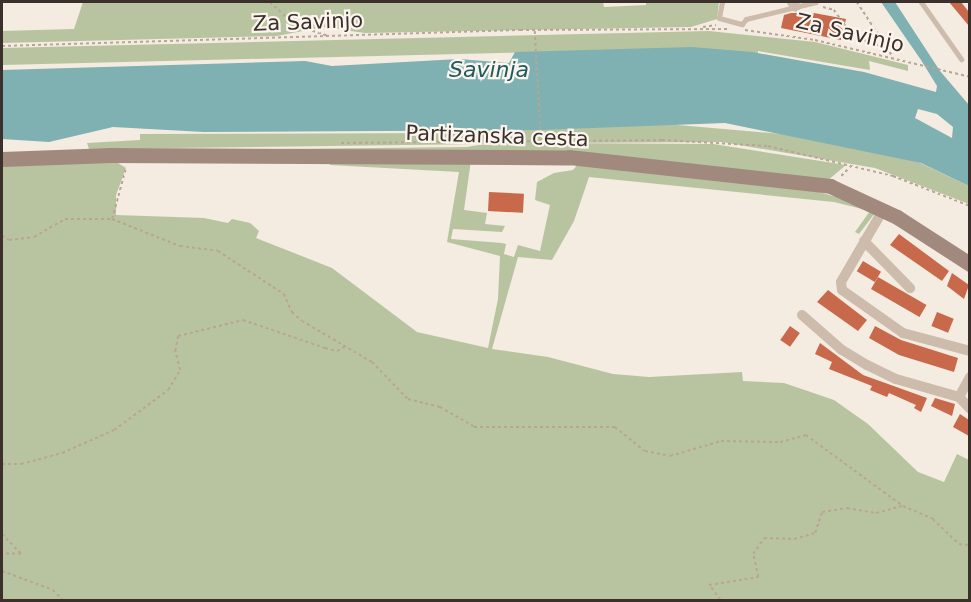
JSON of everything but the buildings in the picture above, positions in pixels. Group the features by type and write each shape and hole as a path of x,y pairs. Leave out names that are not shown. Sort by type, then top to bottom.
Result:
{"street":[{"name":"Partizanska cesta","path":"2,159 111,155 500,154 569,157 830,186 883,210 969,264"},
{"path":"883,210 841,282 842,290 903,333 969,351"},
{"path":"864,241 910,288"},
{"path":"802,315 842,350 867,365 896,379 959,397 969,409"},
{"path":"959,397 969,377"}],"lane":[{"path":"722,2 719,18 743,27 746,19 794,4 816,2"},
{"path":"921,2 961,59"}],"path":[{"path":"270,2 296,25 329,36"},
{"path":"857,2 894,58"},
{"path":"794,4 834,10 848,29 889,50"},
{"name":"Za Savinjo","path":"2,46 535,30 743,27 788,34 955,71 969,77"},
{"name":"Za Savinjo","path":"693,28 734,29"},
{"path":"535,30 541,140 662,140 768,146 893,176 969,206"},
{"path":"112,219 128,163"},
{"path":"830,186 851,166"},
{"path":"2,236 9,240 34,237 65,219 112,219 180,246 227,255 284,294 292,312 302,321 372,362 408,399 440,407 474,427 615,427 645,451 670,456 721,441 780,442 806,435 903,506 933,519 959,544 969,545"},
{"path":"2,464 21,464 62,453 114,430 168,390 180,370 175,351 178,336 243,320 337,351 347,346"},
{"path":"720,600 709,585 758,577 753,554 764,538 794,539 815,533 822,512 847,508 876,513 903,506"},
{"path":"2,534 21,554 2,554"},
{"path":"2,571 53,590 63,600"}],"green space":[{"path":"83,2 603,2 604,7 646,5 646,2 719,2 717,19 691,27 365,33 323,27 277,36 2,43 2,31 74,29"},
{"path":"709,31 815,42 908,65 908,71 869,61 870,70 758,51 758,54 578,51 2,65 2,48"},
{"path":"666,124 782,134 918,162 969,186 969,204 875,168 722,142 540,143 713,144 846,165 827,181 703,168 180,150 467,147 484,144 89,149 87,143 140,140 140,134 451,133"},
{"path":"110,158 126,168 116,195 116,215 204,218 228,223 232,219 250,223 259,231 256,238 332,268 417,332 488,348 498,299 500,256 447,242 459,172 330,165 329,161 471,160 464,210 487,213 485,224 505,226 502,232 453,229 451,239 506,244 504,254 514,257 518,245 540,251 550,205 535,200 537,182 554,173 573,170 578,164 801,187 868,206 875,213 859,234 855,232 870,211 834,202 589,177 574,221 552,260 518,257 492,349 548,357 613,374 649,377 742,372 743,381 784,383 834,400 868,424 918,472 944,482 957,454 969,460 969,600 2,600 2,162"}],"water":[{"name":"Savinja","path":"881,2 895,2 940,71 969,105 969,186 921,163 725,123 540,130 204,132 113,127 49,142 2,139 2,70 305,61 332,66 459,59 509,63 515,52 692,47 752,52 864,72 936,92 937,86","holes":["918,109 937,114 953,127 952,138 915,118"]}]}
